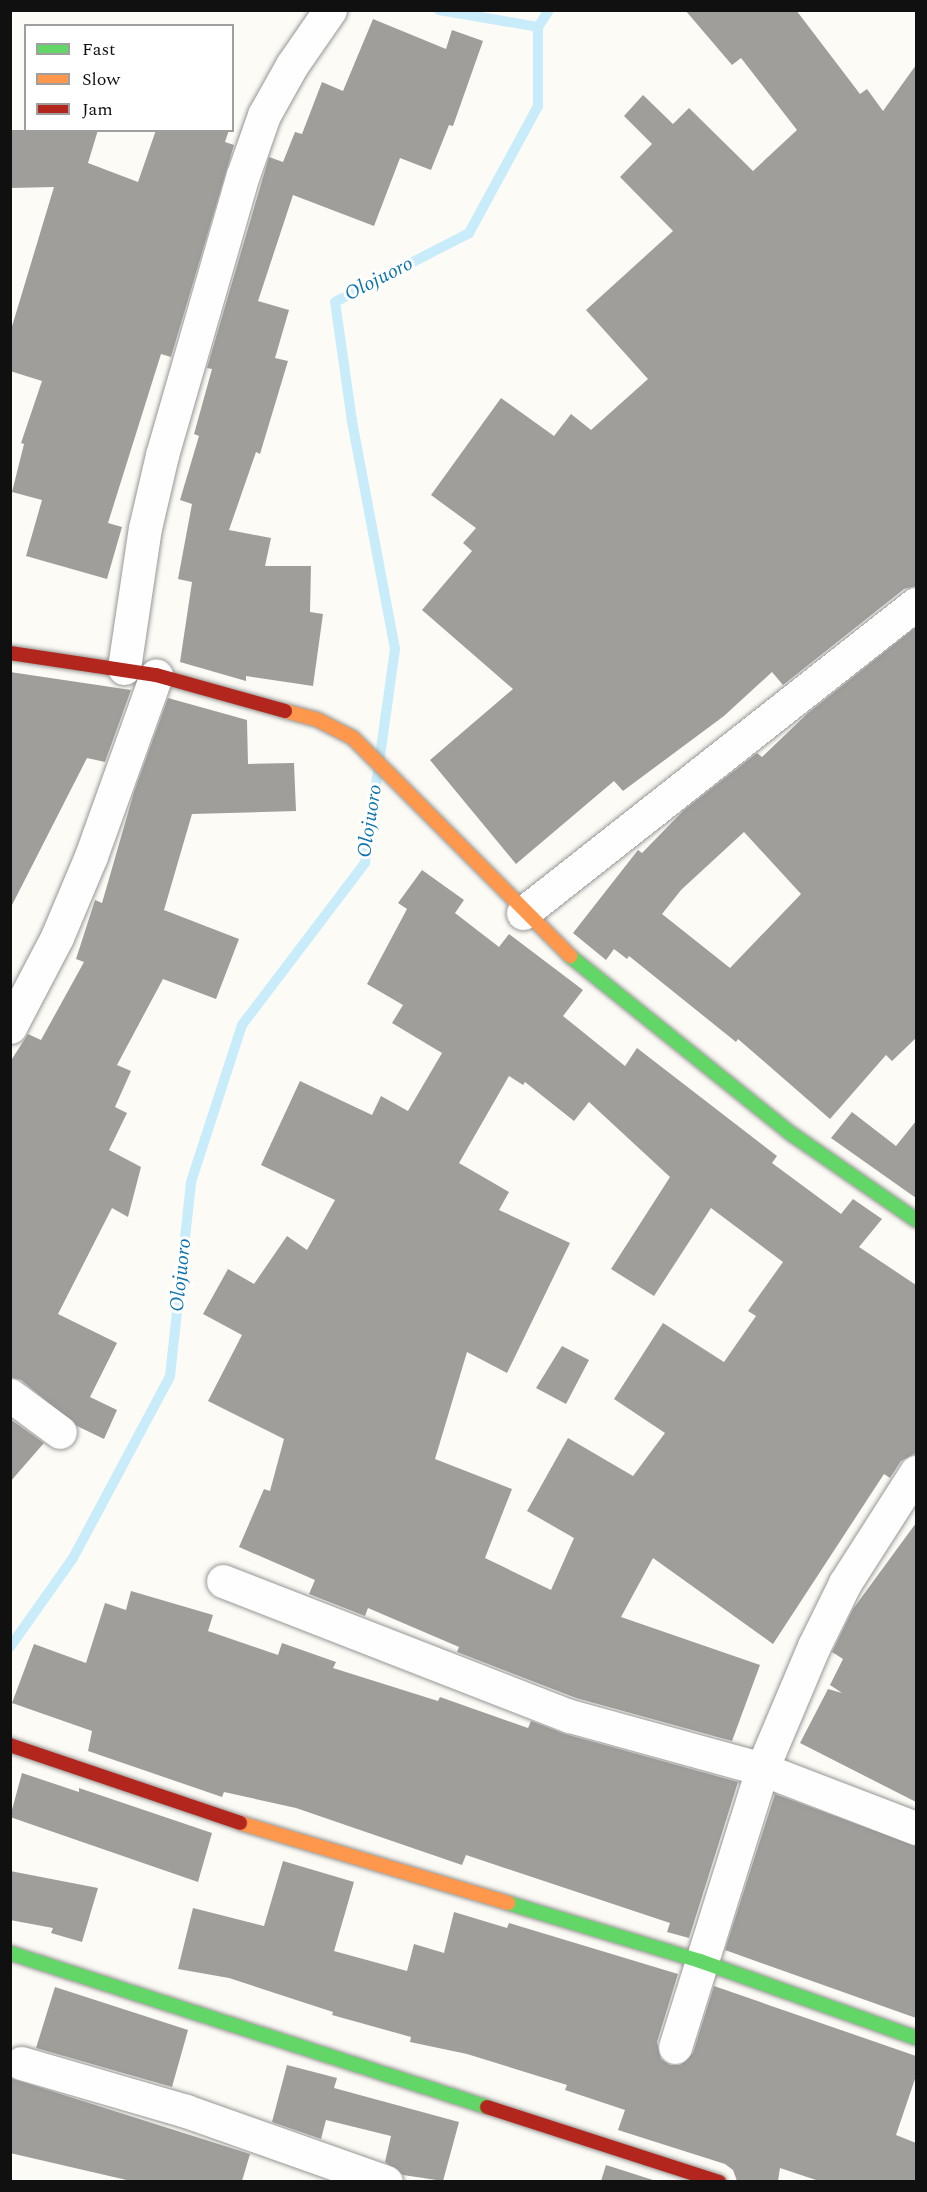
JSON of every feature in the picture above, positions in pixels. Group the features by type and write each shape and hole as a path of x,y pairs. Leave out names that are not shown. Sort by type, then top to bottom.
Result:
{"street":[{"path":"124,668 145,528 162,455 243,175 264,115 292,65 330,10"},
{"path":"523,913 916,604"},
{"path":"10,653 124,668 156,675 318,720 352,738 403,785 523,913 793,1135 916,1220"},
{"path":"10,1027 57,937 91,856 156,675"},
{"path":"10,1395 60,1432"},
{"path":"675,2047 700,1961 762,1769 813,1647 845,1583 916,1472"},
{"path":"223,1581 570,1716 762,1769 916,1828"},
{"path":"10,1745 235,1821 700,1961 916,2038"},
{"path":"10,1953 719,2181"},
{"path":"21,2063 186,2111 386,2181"}],"building":[{"path":"685,10 796,10 860,94 867,89 883,111 916,65 916,586 904,589 783,685 772,672 724,716 623,791 614,781 516,864 430,760 513,689 422,610 472,551 463,543 476,528 431,495 501,398 554,436 571,414 591,430 648,379 586,310 673,231 620,177 652,144 624,116 643,95 673,124 689,108 753,171 797,130 741,58 732,65"},
{"path":"373,19 446,49 452,30 483,41 453,126 449,125 431,170 400,158 374,226 293,195 258,301 289,310 275,358 288,361 260,454 256,452 229,530 271,538 265,566 311,566 310,612 323,614 313,686 246,676 246,681 180,662 192,582 178,579 192,504 180,500 199,436 194,434 212,369 207,368 269,157 283,162 295,132 302,134 322,82 343,91"},
{"path":"10,130 97,132 88,163 138,182 155,132 228,132 225,142 234,145 171,357 161,354 108,523 122,527 107,579 26,556 42,500 12,492 24,444 21,443 42,381 10,371 10,333 54,187 10,188"},
{"path":"916,627 916,1038 892,1061 886,1055 830,1119 738,1039 736,1042 629,956 627,959 614,949 606,960 573,933 638,850 642,853 684,810 757,753 762,757 808,713","holes":["744,832 801,894 730,968 662,914 681,890"]},
{"path":"10,672 131,690 105,762 87,758 10,909"},
{"path":"168,698 247,720 248,764 294,763 296,811 192,814 164,910 239,939 216,999 163,979 117,1065 131,1071 115,1107 127,1113 109,1150 141,1167 128,1217 112,1208 58,1314 117,1343 90,1397 117,1410 104,1439 77,1426 21,1380 10,1377 10,1062 28,1034 41,1040 84,962 76,959 95,900 102,903 134,792"},
{"path":"422,870 464,900 455,913 499,947 509,934 583,990 563,1016 625,1066 637,1048 777,1156 772,1163 841,1214 853,1199 882,1219 859,1247 916,1285 916,1453 901,1461 890,1478 884,1474 773,1644 653,1558 621,1617 760,1665 732,1741 576,1698 457,1652 459,1647 368,1608 365,1616 309,1594 315,1580 239,1547 264,1489 270,1491 284,1439 208,1401 242,1335 203,1314 228,1269 254,1284 287,1236 307,1250 335,1200 261,1165 300,1081 372,1115 381,1096 408,1111 442,1053 392,1023 403,1005 367,984 407,909 398,903","holes":["509,1076 523,1085 525,1082 574,1121 589,1102 670,1177 611,1269 654,1296 711,1208 783,1262 748,1311 756,1316 724,1362 663,1323 614,1399 665,1433 633,1476 568,1438 527,1511 574,1538 551,1590 485,1558 512,1489 435,1459 467,1352 507,1373 570,1243 499,1210 509,1192 459,1163"]},
{"path":"852,1112 896,1146 916,1121 916,1198 831,1138"},
{"path":"562,1346 589,1360 566,1404 536,1388"},
{"path":"10,1419 44,1443 10,1482"},
{"path":"916,1523 916,1802 800,1743 828,1689 842,1693 830,1685 843,1659 832,1652 853,1609"},
{"path":"131,1591 213,1615 208,1631 278,1655 282,1643 336,1662 333,1668 438,1701 440,1697 528,1728 531,1721 565,1734 738,1782 689,1938 667,1932 670,1923 466,1855 462,1865 296,1808 224,1792 222,1797 88,1751 92,1731 12,1703 34,1644 86,1663 105,1603 126,1610"},
{"path":"22,1773 79,1792 79,1788 212,1833 198,1882 10,1817"},
{"path":"775,1794 916,1846 916,2018 725,1950"},
{"path":"283,1861 354,1882 334,1951 407,1971 414,1944 444,1953 454,1912 507,1928 509,1923 678,1974 657,2042 661,2059 670,2065 680,2065 693,2053 714,1986 916,2056 916,2076 896,2135 916,2143 916,2181 819,2181 780,2168 778,2181 737,2181 733,2170 725,2164 618,2130 625,2110 565,2090 567,2085 467,2054 410,2042 411,2037 332,2015 333,2012 229,1978 178,1969 193,1908 264,1926"},
{"path":"10,1871 98,1888 82,1942 51,1933 53,1928 10,1920"},
{"path":"55,1987 188,2030 172,2087 36,2048"},
{"path":"287,2065 337,2078 334,2088 459,2122 443,2181 403,2175 385,2162 391,2136 326,2120 321,2139 272,2122"},
{"path":"10,2078 250,2154 242,2181 131,2181 10,2153"},
{"path":"606,2165 656,2181 601,2181"}],"waterway":[{"path":"439,10 538,27"},
{"name":"Olojuoro","path":"380,756 395,649 352,421 335,302 469,233 538,106 538,27 549,10"},
{"name":"Olojuoro","path":"10,1647 73,1558 170,1376 191,1182 242,1025 365,863 378,771"}],"traffic: fast":[{"path":"570,956 793,1135 916,1220"},
{"path":"508,1903 700,1961 916,2038"},
{"path":"10,1953 487,2107"}],"traffic: slow":[{"path":"285,711 318,720 353,738 570,956"},
{"path":"240,1823 508,1903"}],"traffic: jam":[{"path":"10,653 156,675 285,711"},
{"path":"10,1745 240,1823"},
{"path":"487,2107 719,2182"}]}
